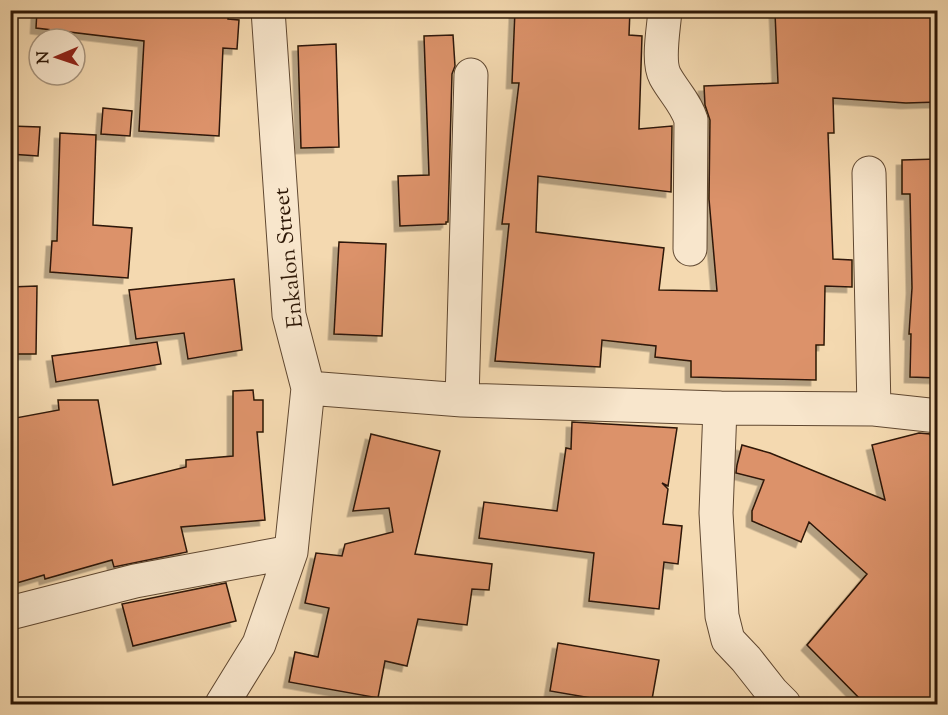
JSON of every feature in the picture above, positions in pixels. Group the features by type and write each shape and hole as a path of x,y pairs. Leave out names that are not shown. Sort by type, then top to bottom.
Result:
{"street":[{"name":"Enkalon Street","path":"222,705 259,644 291,552 308,388 289,315 268,10"},
{"path":"665,10 662,64 664,74 688,109 691,120 690,249"},
{"path":"462,400 471,75"},
{"path":"869,173 874,409"},
{"path":"308,388 462,400 720,408 874,409 938,416"},
{"path":"720,408 716,513 722,616 728,640 784,705"},
{"path":"10,613 135,581 291,552"}],"building":[{"path":"37,10 141,10 141,13 197,17 197,10 229,10 228,19 239,20 237,49 223,48 219,136 139,131 144,41 87,34 87,27 36,27"},
{"path":"515,10 630,10 629,35 642,36 639,129 672,126 671,192 538,176 536,232 664,248 659,290 717,291 709,199 710,120 705,105 704,86 778,83 775,13 826,10 938,10 938,102 906,103 833,98 834,133 828,133 833,259 852,260 852,287 825,286 824,345 816,345 816,380 691,377 691,361 655,357 656,346 602,340 600,367 495,361 509,224 502,224 519,83 512,83"},
{"path":"453,35 455,66 452,74 448,222 446,224 400,226 398,176 429,175 424,36"},
{"path":"336,44 339,147 301,148 298,46"},
{"path":"103,108 132,111 130,136 101,134"},
{"path":"10,126 40,127 38,156 10,154"},
{"path":"60,133 96,135 93,225 132,228 128,278 50,272 52,241 57,241"},
{"path":"938,159 938,378 910,377 911,334 909,334 912,288 910,194 902,194 902,160"},
{"path":"339,242 386,244 382,336 334,334"},
{"path":"234,279 242,350 188,359 184,333 136,339 129,290"},
{"path":"37,286 36,354 10,354 10,287"},
{"path":"157,342 161,364 56,382 52,356"},
{"path":"253,390 254,400 263,400 263,432 257,432 265,520 181,527 187,552 114,567 112,560 45,579 44,575 10,585 10,419 59,410 58,400 98,400 113,485 186,467 186,460 233,456 233,391"},
{"path":"572,422 677,428 668,486 662,483 668,489 663,524 682,526 678,564 664,562 659,609 589,601 594,553 479,538 484,502 557,511 566,448 571,449"},
{"path":"919,433 930,434 938,464 938,705 866,705 807,645 867,574 809,522 801,542 752,521 752,511 764,480 736,473 737,465 742,445 770,453 885,500 872,445"},
{"path":"371,434 440,451 415,554 492,564 489,590 472,589 467,625 418,619 407,666 385,661 378,698 289,682 295,652 318,657 329,608 305,603 316,553 342,556 345,544 393,532 389,508 353,511"},
{"path":"226,583 236,621 133,646 122,604"},
{"path":"558,643 659,660 651,705 632,705 550,691"}]}
